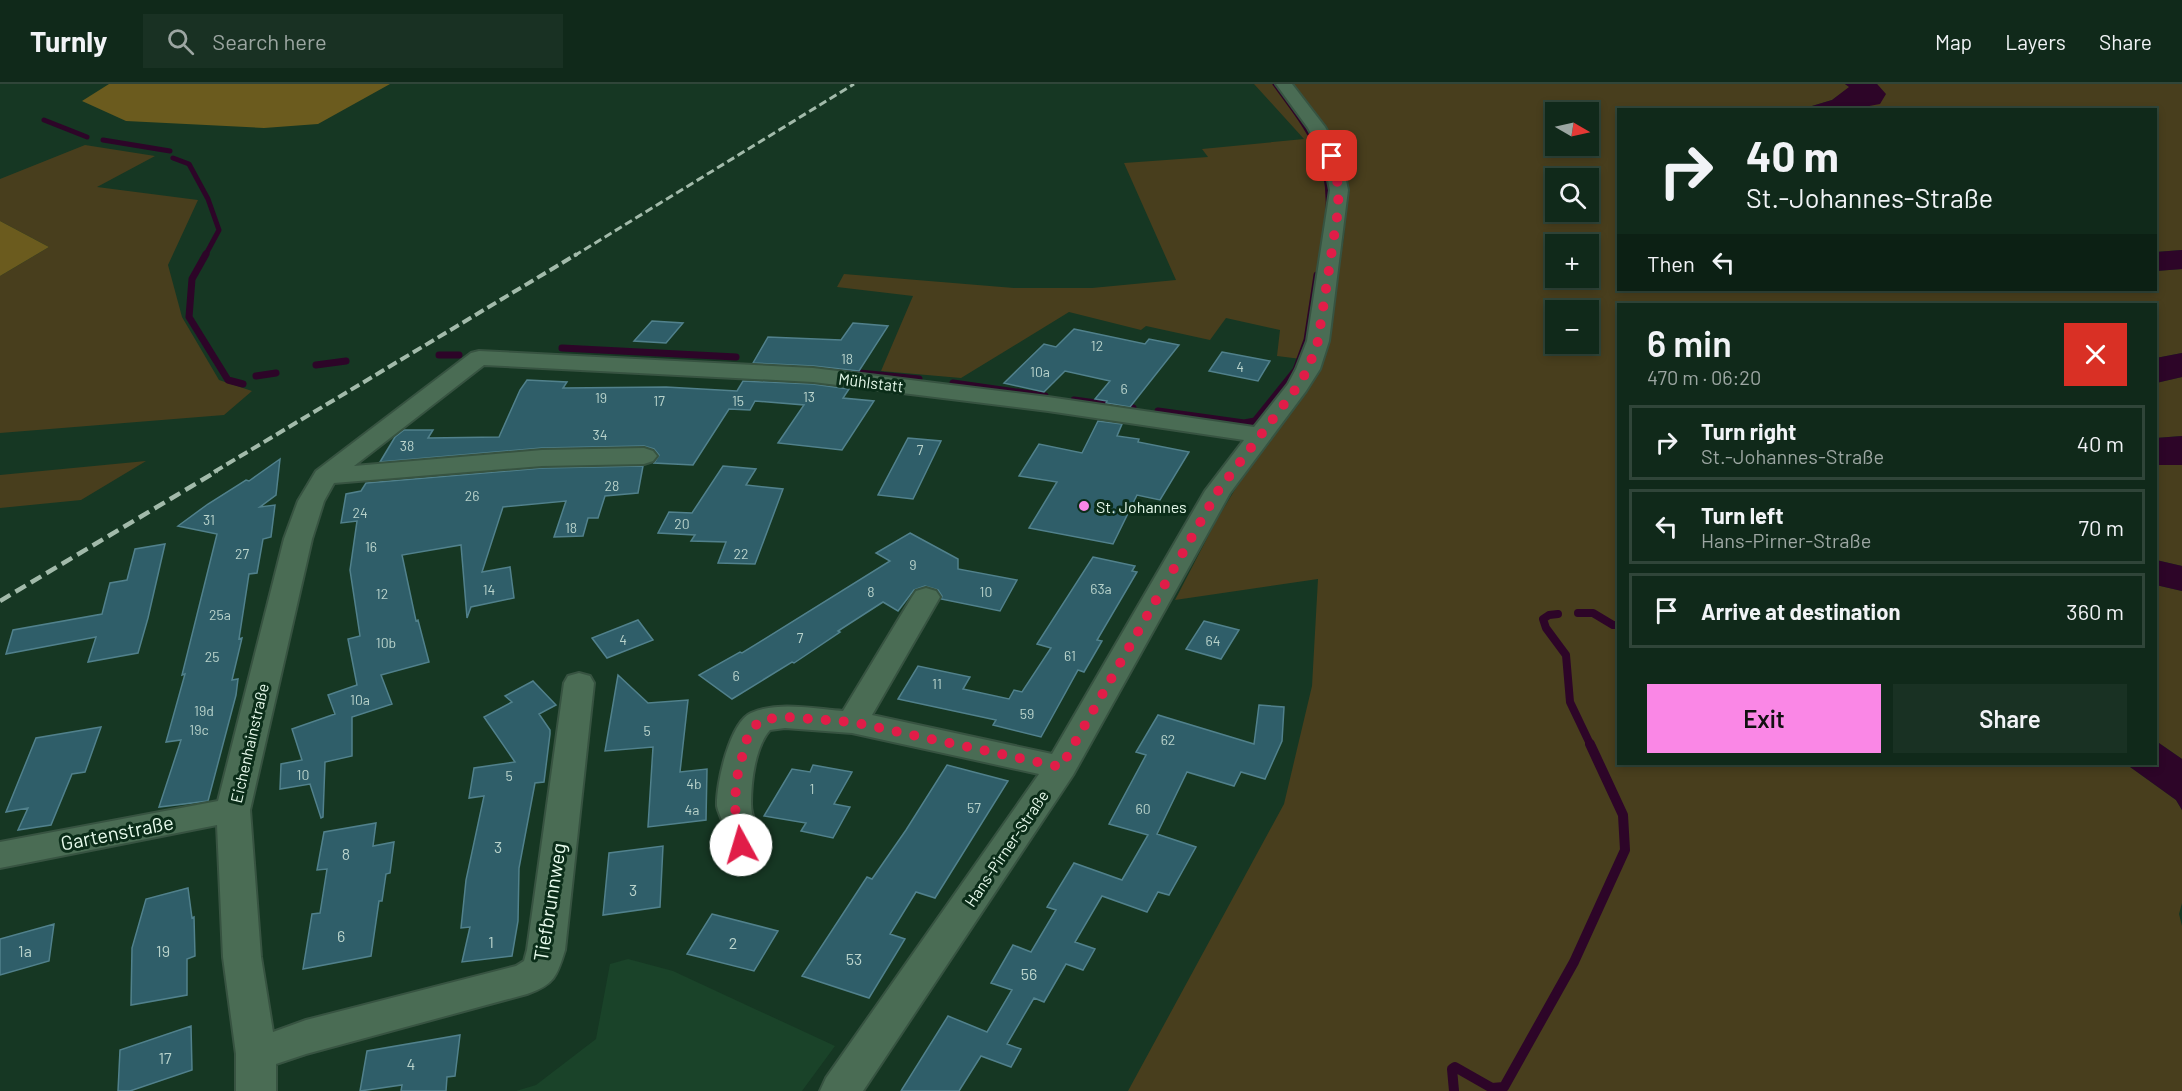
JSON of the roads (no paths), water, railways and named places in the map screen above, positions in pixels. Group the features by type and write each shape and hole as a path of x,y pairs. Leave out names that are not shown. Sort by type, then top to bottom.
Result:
{"street":[{"name":"Hans-Pirner-Straße","path":"840,1091 1061,767 1218,491 1298,386 1314,355 1318,341 1339,190 1332,156 1316,127 1284,84"},
{"name":"Mühlstatt","path":"479,358 813,375 1060,405 1260,435"},
{"name":"Eichenhainstraße","path":"256,1091 255,1054 243,957 233,810 298,539 311,501 325,476 479,358"},
{"path":"325,476 542,458 644,456"},
{"path":"852,722 926,597"},
{"name":"Tiefbrunnweg","path":"255,1054 306,1037 527,979 540,970 546,950 579,683"},
{"path":"741,845 741,826 734,806 738,772 748,735 760,720 785,717 852,722 1061,767"},
{"name":"Gartenstraße","path":"0,855 233,810"}],"waterway":[{"path":"1275,84 1314,142 1325,173 1328,209"},
{"path":"44,120 87,137"},
{"path":"103,140 170,151"},
{"path":"173,158 189,164 208,199 219,230 205,256"},
{"path":"206,254 192,279 189,317 228,380 243,384"},
{"path":"1158,411 1244,423 1255,421 1296,370 1307,340 1317,275"},
{"path":"562,348 736,357"},
{"path":"439,355 459,355"},
{"path":"316,365 346,361"},
{"path":"830,370 919,379"},
{"path":"256,376 276,373"},
{"path":"953,383 1045,396"},
{"path":"1074,400 1133,408"},
{"path":"1578,613 1593,613 1617,625"},
{"path":"1558,614 1549,615 1543,619 1546,628 1566,655 1570,702 1591,746"},
{"path":"1454,1091 1452,1069 1455,1067 1492,1088 1504,1087 1574,962 1625,850 1623,815 1590,744"}],"railway":[{"path":"574,256 854,84"},
{"path":"214,472 577,254"},
{"path":"0,601 217,471"}],"place":[{"name":"St. Johannes","path":"1084,506"}]}
